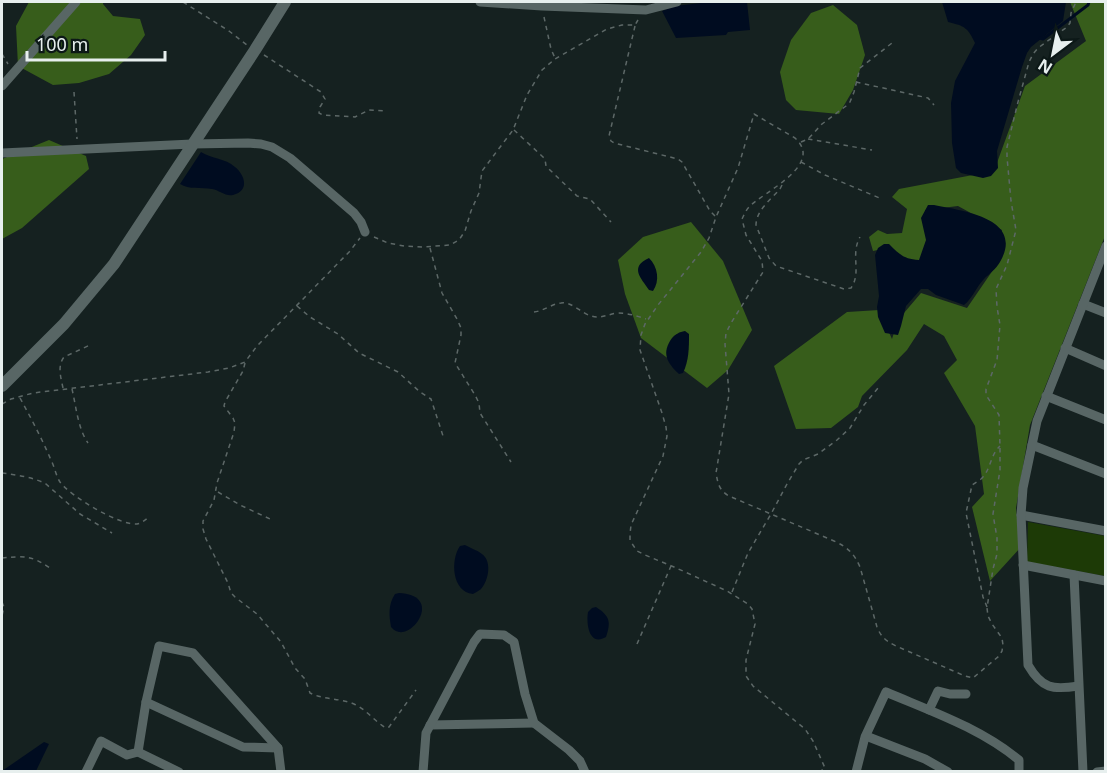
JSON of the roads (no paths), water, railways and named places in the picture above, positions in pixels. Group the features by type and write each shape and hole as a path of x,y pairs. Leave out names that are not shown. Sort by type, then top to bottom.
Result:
{"street":[{"path":"2,86 76,2"},
{"path":"2,386 64,324 114,264 285,2"},
{"path":"480,2 646,10 676,2"},
{"path":"2,153 192,144 261,144 290,158 354,213 365,232"},
{"path":"1078,686 1060,688 1047,686 1035,677 1028,665 1021,515 1023,488 1037,421 1104,252"},
{"path":"1083,304 1106,313"},
{"path":"1065,348 1106,366"},
{"path":"1046,396 1106,420"},
{"path":"1032,445 1106,474"},
{"path":"1021,515 1106,531"},
{"path":"1023,565 1106,581"},
{"path":"1074,575 1083,771"},
{"path":"423,771 426,734 480,634 504,635 514,642 534,723 569,750 580,761 585,771"},
{"path":"138,752 146,702 159,646 193,653 278,748 281,771"},
{"path":"929,710 938,691 966,694"},
{"path":"856,771 866,736 886,692 977,731 1004,747 1019,760 1019,771"},
{"path":"146,702 243,747 278,748"},
{"path":"430,725 534,723"},
{"path":"866,736 925,759 948,771"},
{"path":"86,771 101,741 127,755 138,752 179,771"},
{"path":"1097,771 1106,771"}],"water":[{"path":"710,2 747,2 750,30 728,32 726,35 676,38 662,11 675,6"},
{"path":"942,2 1066,2 1063,21 1031,47 1027,53 997,151 998,168 991,176 983,178 961,173 956,168 952,143 951,103 955,81 975,43 965,28 948,22"},
{"path":"201,152 235,167 243,178 242,190 230,195 212,189 191,188 180,184"},
{"path":"928,205 960,210 987,219 998,226 1004,235 1006,247 998,265 981,282 964,305 936,295 928,289 921,289 906,306 898,335 885,333 878,317 879,296 875,255 878,248 889,244 902,256 919,260 926,240 921,218"},
{"path":"649,258 657,274 657,283 653,291 649,290 638,273 639,265"},
{"path":"685,331 689,334 688,354 683,373 679,374 671,366 666,353 673,337"},
{"path":"465,545 482,554 488,566 484,585 473,594 461,588 455,574 457,552 460,546"},
{"path":"395,594 412,595 419,600 422,607 418,622 406,631 399,632 391,627 390,606"},
{"path":"596,607 607,616 609,623 606,637 600,639 592,637 588,622 588,612"},
{"path":"44,742 49,744 36,771 2,771"}],"waterway":[{"path":"1040,38 1043,39 1089,2"}]}
